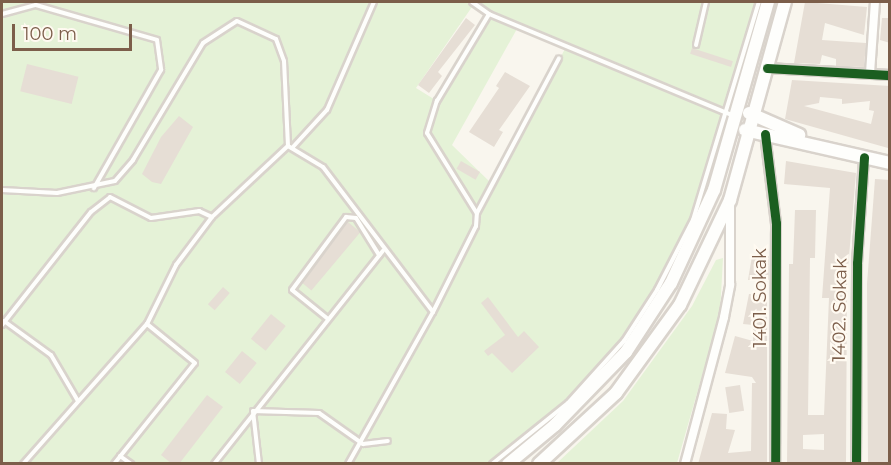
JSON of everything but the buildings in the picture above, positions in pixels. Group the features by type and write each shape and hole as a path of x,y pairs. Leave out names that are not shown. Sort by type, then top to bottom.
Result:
{"main road":[{"path":"508,464 585,396 650,321 700,227 735,117 762,2"},
{"path":"539,464 616,393 648,354 680,305 730,200 751,132 785,2"},
{"path":"735,117 755,116 816,143"},
{"path":"735,117 751,132 816,143 890,163"}],"street":[{"path":"870,74 875,2"},
{"path":"768,68 890,75"},
{"name":"1401. Sokak","path":"765,134 776,223 776,464"},
{"name":"1402. Sokak","path":"856,464 857,263 864,157"},
{"path":"685,464 730,285 730,200"}],"lane":[{"path":"23,464 147,324 176,265 212,217 290,147 327,110 374,2"},
{"path":"472,2 489,14 735,117 693,220 657,291 624,341 568,403 492,464"},
{"path":"696,45 706,2"},
{"path":"2,14 36,5 157,40 161,70 94,189"},
{"path":"477,213 427,133 437,101 489,14"},
{"path":"2,190 94,189 115,181 133,160 203,43 237,21 276,39 284,61 290,147"},
{"path":"348,464 363,444 433,312 476,226 477,213 559,58"},
{"path":"290,147 323,167 383,251 433,312"},
{"path":"78,401 51,355 3,323 91,212 110,197 151,218 199,211 212,217"},
{"path":"328,319 292,290 346,217 356,218 380,255"},
{"path":"214,464 253,411 383,251"},
{"path":"114,464 195,363 147,324"},
{"path":"253,411 319,413 363,444 388,441"},
{"path":"253,411 259,464"},
{"path":"120,456 131,464"}],"green space":[{"path":"2,2 759,2 693,220 657,290 624,341 568,403 492,463 2,463","holes":["474,4 489,15 437,101 416,88","518,27 566,47 492,184 452,145"]},
{"path":"723,258 720,313 677,463 557,463 623,401 692,306 716,260"}],"cycle path":[{"path":"767,68 890,75"},
{"path":"765,134 776,223 775,464"},
{"path":"856,464 857,263 864,157"}]}
